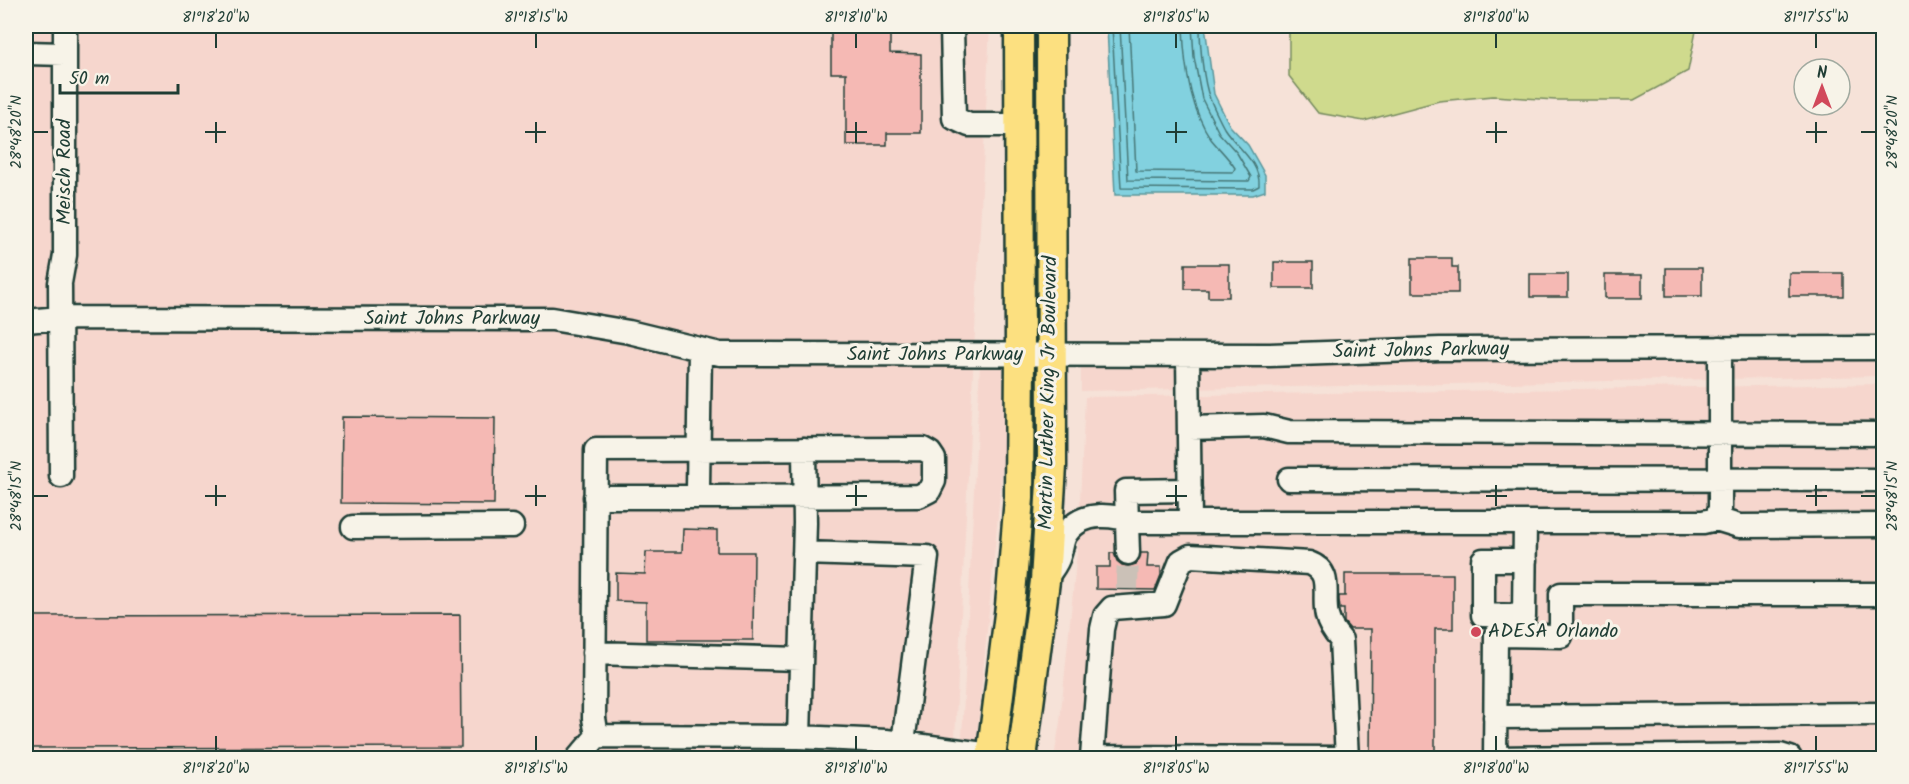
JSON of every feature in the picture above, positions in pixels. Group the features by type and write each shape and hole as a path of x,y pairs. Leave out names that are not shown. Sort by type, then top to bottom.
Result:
{"main road":[{"name":"Martin Luther King Jr Boulevard","path":"992,751 1010,606 1018,498 1019,26"},
{"path":"1038,26 1039,53 1051,75"},
{"name":"Martin Luther King Jr Boulevard","path":"1022,759 1045,581 1052,466 1051,26"},
{"path":"992,751 1028,719"}],"street":[{"name":"Meisch Road","path":"61,476 60,283 65,255 65,26"},
{"path":"952,26 954,118 969,125 1019,125"},
{"path":"26,53 65,54"},
{"name":"Saint Johns Parkway","path":"26,321 60,318 552,319 628,332 720,354 1270,356 1440,349 1884,348"},
{"path":"1716,519 1720,508 1720,348"},
{"path":"700,350 698,488 704,494 712,497"},
{"path":"1188,356 1190,522"},
{"path":"1189,428 1264,426 1289,432 1884,434"},
{"path":"799,737 804,553 804,449"},
{"path":"578,759 597,736 594,718 595,497 596,450 923,449 934,459 934,481 929,491 920,496 595,497"},
{"path":"1289,479 1884,480"},
{"path":"1128,553 1126,491 1190,490"},
{"path":"1045,581 1059,557 1065,535 1076,522 1093,516 1116,516 1140,522 1703,522 1716,519 1739,526 1884,525"},
{"path":"1525,522 1525,560"},
{"path":"353,527 512,526"},
{"path":"804,553 927,557 903,743"},
{"path":"1190,556 1308,563 1318,566 1325,575 1327,615 1331,626 1341,640 1347,758 1092,758 1105,616 1112,608 1126,598 1164,604 1181,561 1190,556"},
{"path":"1790,759 1780,755 1495,758 1496,635 1561,636 1561,594 1884,594"},
{"path":"594,653 801,659"},
{"path":"1496,717 1884,714"},
{"path":"597,736 799,737 992,751"}],"shaded area":[{"path":"26,26 990,26 954,758 26,758"},
{"path":"1884,357 1883,376 1081,391 1081,365 1440,358"},
{"path":"980,365 1003,365 1004,451 975,758 961,758"},
{"name":"ADESA Orlando","path":"1883,384 1883,758 1054,758 1060,722 1078,542 1085,397"}],"green space":[{"path":"1289,26 1697,26 1688,71 1634,100 1555,100 1493,96 1439,101 1364,121 1318,113 1289,76"}],"water":[{"path":"1107,26 1205,26 1214,94 1230,126 1248,145 1265,175 1265,191 1253,195 1115,195"}],"building":[{"path":"831,26 890,26 890,53 921,54 921,133 887,133 887,145 846,145 846,73 831,73"},
{"path":"1412,258 1452,258 1452,267 1458,267 1458,293 1412,293"},
{"path":"1274,262 1313,262 1313,288 1274,288"},
{"path":"1185,264 1229,264 1229,297 1208,297 1208,289 1185,289"},
{"path":"1666,268 1702,268 1702,296 1666,296"},
{"path":"1789,273 1843,273 1843,296 1789,296"},
{"path":"1530,274 1568,274 1568,297 1530,297"},
{"path":"1605,275 1642,275 1642,298 1605,298"},
{"path":"342,417 495,418 494,504 341,503"},
{"path":"683,529 717,530 717,552 754,552 753,640 646,640 646,602 616,601 616,573 645,574 646,552 682,552"},
{"path":"1110,553 1114,553 1117,561 1122,565 1128,566 1136,564 1141,553 1148,553 1147,567 1161,567 1161,575 1155,590 1096,589 1096,567 1110,567"},
{"path":"1345,574 1453,574 1453,629 1435,629 1435,759 1370,759 1371,629 1350,629 1344,622 1344,609 1340,609 1339,596 1345,596"},
{"path":"460,615 461,747 26,748 26,616"}],"tunnel":[{"path":"1127,589 1128,553"}],"place":[{"name":"ADESA Orlando","path":"1476,632"}]}
